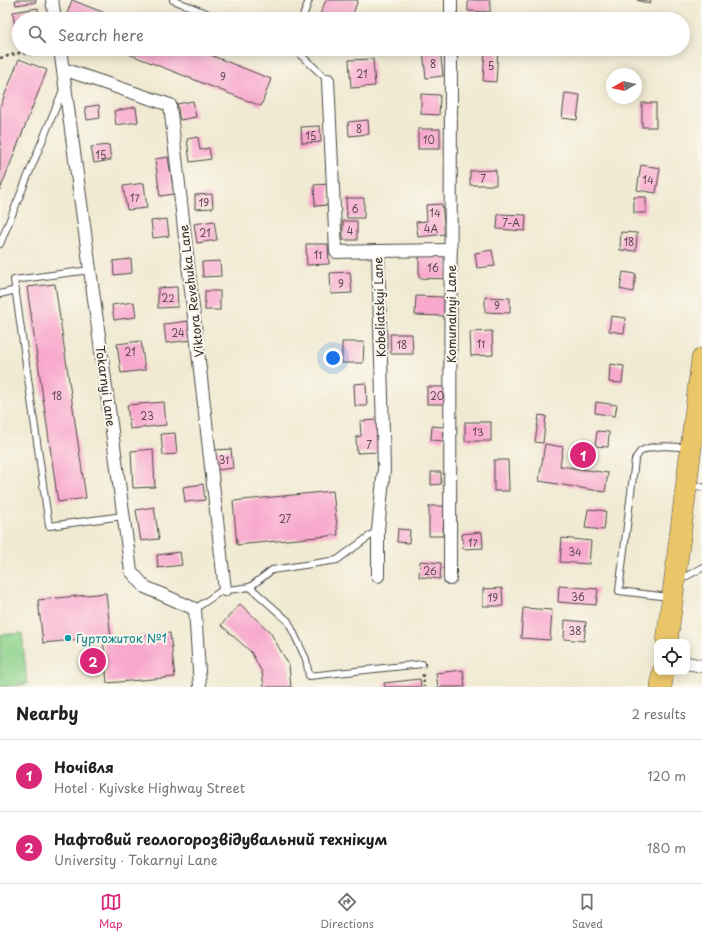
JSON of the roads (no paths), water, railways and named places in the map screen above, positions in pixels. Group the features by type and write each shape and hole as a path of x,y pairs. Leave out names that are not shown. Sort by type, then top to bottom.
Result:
{"highway":[{"path":"667,639 673,590 694,486 691,448 700,390 702,359"},
{"path":"661,687 663,675"}],"street":[{"path":"52,0 54,12"},
{"path":"451,0 451,12"},
{"name":"Tokarnyi Lane","path":"60,56 131,571 145,587 195,609"},
{"name":"Komunalnyi Lane","path":"450,579 451,56"},
{"name":"Viktora Revehuka Lane","path":"62,69 170,105 225,590"},
{"name":"Kobeliatskyi Lane","path":"328,80 336,252 378,251 384,469 378,530 378,576"},
{"path":"378,251 451,250"},
{"path":"195,609 200,687"},
{"path":"690,664 702,666"}],"lane":[{"path":"172,0 203,12"},
{"path":"305,12 309,0"},
{"path":"302,56 328,80"},
{"path":"0,244 65,86"},
{"path":"90,270 14,280 50,526 123,516"},
{"path":"0,294 16,290"},
{"path":"691,448 670,446 646,449 639,453 635,460 619,591 673,590 702,568"},
{"path":"195,609 221,590 250,587 272,570 337,560 378,530"},
{"path":"250,587 288,621 306,659 309,676 422,664"}],"place":[{"name":"Ночівля","path":"583,455"},
{"name":"Гуртожиток №1","path":"68,638"},
{"name":"Нафтовий геологорозвідувальний технікум","path":"93,661"}]}
